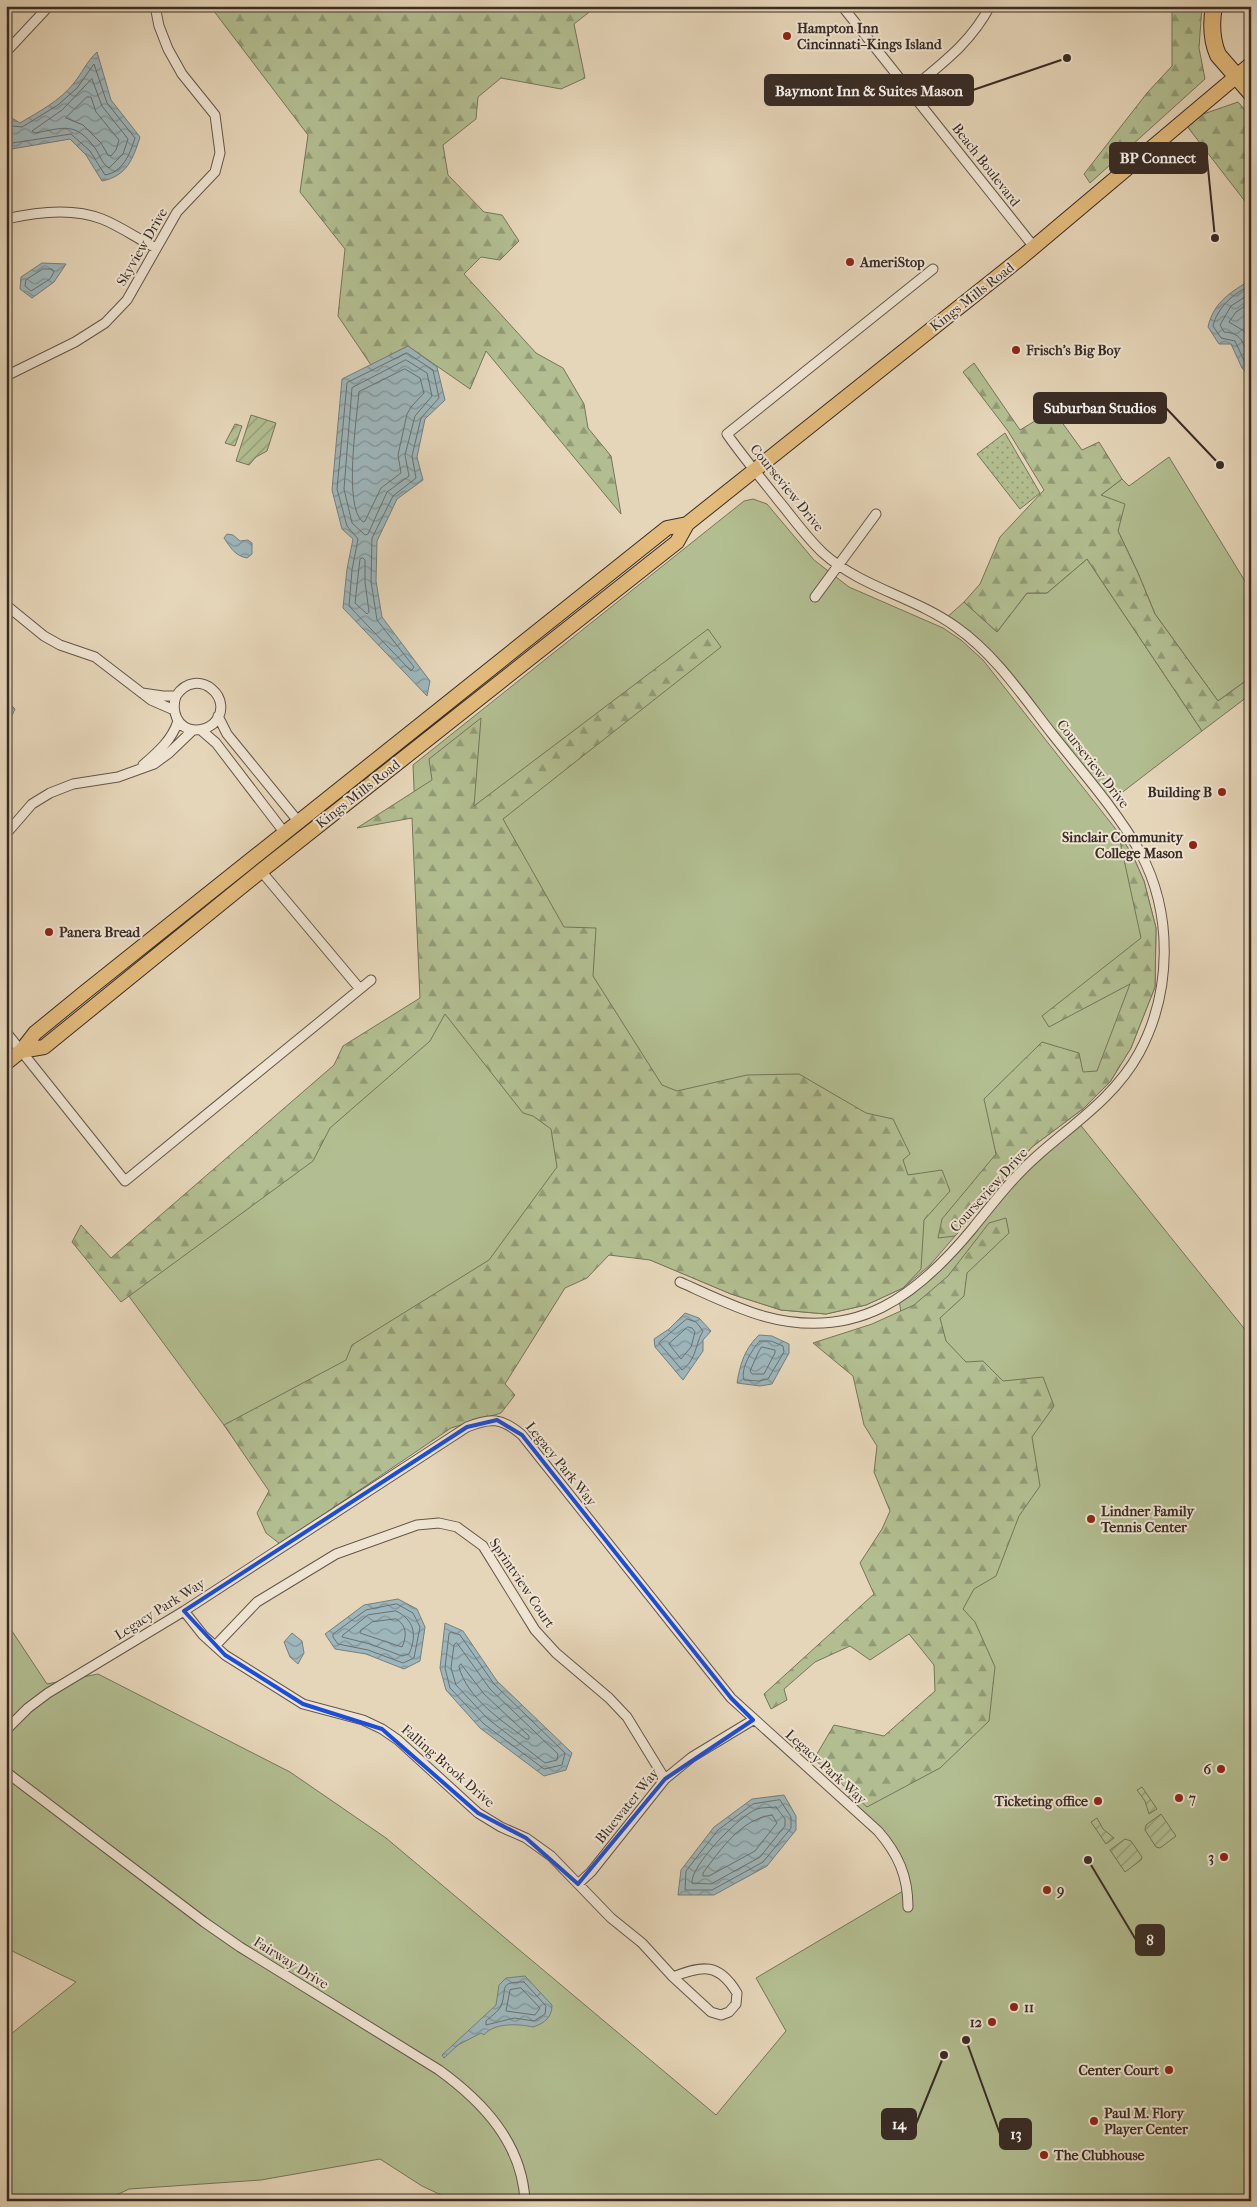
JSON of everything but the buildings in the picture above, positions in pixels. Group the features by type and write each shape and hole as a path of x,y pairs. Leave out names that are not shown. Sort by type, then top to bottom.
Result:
{"highway":[{"path":"1214,6 1212,26 1215,48 1218,55 1251,93"}],"main road":[{"name":"Kings Mills Road","path":"21,1051 44,1048 261,871 677,542 687,524 1034,247 1251,64"},
{"name":"Kings Mills Road","path":"6,1063 21,1051 35,1033 284,832 668,528 687,524"}],"street":[{"path":"6,52 50,6"},
{"name":"Skyview Drive","path":"6,376 75,342 105,323 127,300 177,212 215,172 220,153 215,115 182,74 168,49 158,26 155,6"},
{"name":"Beach Boulevard","path":"842,6 1034,247"},
{"path":"909,91 958,50 973,34 990,6"},
{"path":"6,219 29,214 76,213 101,218 156,248"},
{"name":"Courseview Drive","path":"680,1282 763,1316 807,1322 844,1320 886,1306 899,1299 917,1287 944,1262 1010,1183 1036,1157 1092,1111 1108,1095 1127,1072 1142,1047 1153,1020 1160,991 1164,950 1163,925 1157,896 1141,855 1118,817 1001,670 974,641 944,619 860,579 839,565 806,534 727,434 932,269"},
{"path":"815,597 876,514"},
{"path":"6,605 44,636 95,657 150,700 174,710"},
{"path":"6,834 32,804 50,793 73,784 118,777 154,764 197,730 214,723 218,716 220,700 213,690 201,684 187,686 176,696 174,710 178,721 197,730 216,743 284,832"},
{"path":"142,693 176,696"},
{"path":"218,716 227,734 298,821"},
{"path":"139,769 161,749 171,736 178,721"},
{"path":"261,871 360,989"},
{"path":"6,1032 126,1182 371,980"},
{"name":"Legacy Park Way","path":"6,1730 28,1708 48,1693 184,1612 467,1427 482,1420 497,1420 510,1425 522,1435 731,1698 753,1720 878,1831 892,1847 904,1870 908,1888 908,1907"},
{"name":"Sprintview Court","path":"215,1646 257,1602 336,1554 417,1524 439,1523 457,1528 483,1546 534,1630 556,1653 609,1698 626,1717 665,1778"},
{"name":"Falling Brook Drive","path":"184,1612 225,1655 303,1704 363,1720 382,1728 398,1740 478,1813 501,1827 526,1838 552,1856 611,1918 642,1943 673,1977 711,2012 721,2015 729,2012 736,2004 737,1993 720,1972 707,1968 693,1969 673,1977"},
{"name":"Bluewater Way","path":"578,1884 591,1872 665,1778 692,1757 753,1720"},
{"name":"Fairway Drive","path":"6,1772 240,1948 439,2070 462,2087 494,2119 506,2137 520,2171 525,2201"}],"highlighted area":[{"path":"497,1420 522,1435 731,1698 753,1720 665,1779 578,1884 526,1838 478,1813 382,1729 303,1704 225,1655 184,1611 467,1427"}],"green space":[{"path":"210,6 597,6 574,24 585,78 561,89 501,78 478,97 476,119 443,145 448,175 484,212 502,215 519,241 500,260 481,257 464,274 536,353 563,368 584,404 588,428 611,456 621,514 486,351 470,389 408,346 371,365 338,316 345,249 300,192 308,135"},
{"path":"1172,6 1202,6 1199,48 1205,79 1090,183 1084,174 1147,93 1172,66"},
{"path":"1238,102 1251,117 1251,209 1183,121"},
{"path":"974,363 1020,430 1053,410 1082,450 1099,442 1122,479 1101,495 1125,504 1118,531 1155,614 1218,701 1251,677 1251,694 1202,731 1087,559 1047,593 1027,593 997,632 964,602 980,584 1000,537 1044,490 1008,431 963,372"},
{"path":"251,415 276,423 267,451 256,457 249,465 236,461"},
{"path":"235,424 242,426 235,446 225,443"},
{"path":"1005,433 1040,493 1020,509 977,454"},
{"path":"1169,457 1251,591 1251,677 1218,701 1155,614 1101,495 1122,479 1129,486"},
{"path":"753,499 767,504 814,560 849,587 943,628 961,640 983,660 1118,832 1133,856 1144,881 1156,928 1155,987 1131,1048 1110,1082 1084,1108 1032,1147 930,1265 903,1288 866,1305 826,1314 781,1310 731,1294 594,1236 300,1528 108,1268 423,999 413,765 744,501"},
{"path":"1087,559 1202,731 1107,804 995,662 945,619 964,602 997,632 1027,593 1047,593"},
{"path":"708,629 721,647 503,819 564,927 596,928 593,976 662,1085 677,1091 747,1075 799,1074 866,1113 893,1119 910,1154 903,1160 908,1175 942,1170 950,1191 924,1220 921,1269 903,1288 866,1305 826,1314 781,1310 731,1294 650,1260 609,1255 587,1278 565,1288 505,1384 515,1395 501,1413 451,1428 280,1544 266,1533 257,1513 269,1491 224,1425 346,1360 352,1345 489,1260 557,1167 551,1129 533,1116 523,1113 445,1014 430,1041 330,1128 313,1161 121,1302 72,1242 81,1225 111,1258 334,1065 343,1046 420,998 412,818 357,828 432,780 429,759 481,718 474,806"},
{"path":"1118,832 1133,856 1144,881 1156,928 1155,987 1131,1048 1110,1082 1084,1108 1032,1147 955,1236 938,1238 942,1219 996,1154 984,1099 1042,1042 1079,1053 1083,1072 1097,1071 1130,984 1049,1027 1042,1016 1141,938"},
{"path":"1078,1122 1251,1337 1251,2201 454,2201 422,2186 380,2159 261,2180 129,2189 104,2201 6,2201 6,2038 76,1982 6,1948 6,1622 47,1684 98,1674 290,1772 386,1838 716,2115 786,2031 756,1978 908,1888 892,1847 844,1801 956,1700 899,1299 917,1287 1010,1183"},
{"path":"1006,1218 1009,1233 967,1273 964,1296 940,1318 946,1341 966,1362 983,1361 1003,1381 1043,1377 1054,1406 1032,1437 1040,1486 1019,1516 996,1576 974,1589 963,1609 975,1622 995,1667 989,1721 940,1768 867,1807 814,1759 834,1725 884,1736 935,1691 934,1665 909,1634 870,1660 850,1646 815,1662 784,1689 787,1700 771,1709 764,1694 874,1594 860,1563 882,1529 890,1511 874,1472 877,1446 864,1425 853,1376 813,1343 872,1324 914,1305 948,1276 989,1223"},
{"path":"1142,1787 1157,1809 1149,1814 1145,1801 1137,1790"},
{"path":"1161,1814 1176,1836 1160,1848 1156,1847 1145,1830 1146,1825"},
{"path":"1097,1818 1103,1829 1114,1838 1106,1844 1091,1822"},
{"path":"1125,1839 1131,1841 1142,1857 1141,1860 1125,1872 1110,1850"}],"water":[{"path":"97,52 111,100 140,137 135,152 123,171 111,179 102,181 86,155 70,139 6,150 6,126 12,118 20,123 56,101 74,83"},
{"path":"42,263 66,264 54,282 32,298 20,289 21,277"},
{"path":"1251,281 1251,378 1242,368 1231,344 1219,344 1208,327 1210,319 1222,300 1240,286"},
{"path":"408,346 437,367 445,400 425,419 417,457 423,480 397,499 377,541 376,581 382,617 430,681 427,696 343,608 347,569 353,539 342,529 332,490 342,379"},
{"path":"227,534 233,535 240,541 248,540 252,543 252,554 247,558 236,553 224,538"},
{"path":"6,700 15,709 6,729"},
{"path":"685,1313 699,1318 711,1331 703,1340 703,1351 683,1380 655,1347 654,1339 669,1329"},
{"path":"759,1335 772,1336 789,1344 789,1353 772,1384 760,1386 737,1383 744,1357 750,1345"},
{"path":"398,1599 417,1609 425,1627 420,1661 404,1669 366,1654 335,1649 325,1634 364,1605"},
{"path":"445,1623 463,1631 497,1681 572,1753 566,1770 544,1776 480,1728 446,1690 440,1668"},
{"path":"292,1633 302,1641 304,1653 298,1664 290,1657 284,1642"},
{"path":"784,1795 796,1816 796,1830 767,1866 714,1895 678,1895 681,1870 714,1827 752,1799"},
{"path":"525,1976 552,2005 551,2013 547,2019 533,2027 507,2025 494,2028 484,2035 481,2033 458,2045 444,2058 442,2055 496,2005 499,1985 506,1978"}],"place":[{"name":"Hampton Inn Cincinnati–Kings Island","path":"787,36"},
{"name":"Baymont Inn & Suites Mason","path":"1067,58"},
{"name":"BP Connect","path":"1215,238"},
{"name":"AmeriStop","path":"850,262"},
{"name":"Frisch's Big Boy","path":"1016,350"},
{"name":"Suburban Studios","path":"1220,465"},
{"name":"Building B","path":"1222,792"},
{"name":"Sinclair Community College Mason","path":"1193,845"},
{"name":"Panera Bread","path":"49,932"},
{"name":"Lindner Family Tennis Center","path":"1091,1519"},
{"name":"6","path":"1221,1769"},
{"name":"7","path":"1179,1798"},
{"name":"Ticketing office","path":"1098,1801"},
{"name":"3","path":"1224,1857"},
{"name":"8","path":"1088,1860"},
{"name":"9","path":"1047,1890"},
{"name":"11","path":"1014,2007"},
{"name":"12","path":"992,2022"},
{"name":"13","path":"966,2040"},
{"name":"14","path":"944,2055"},
{"name":"Center Court","path":"1169,2070"},
{"name":"Paul M. Flory Player Center","path":"1094,2121"},
{"name":"The Clubhouse","path":"1044,2155"}]}
